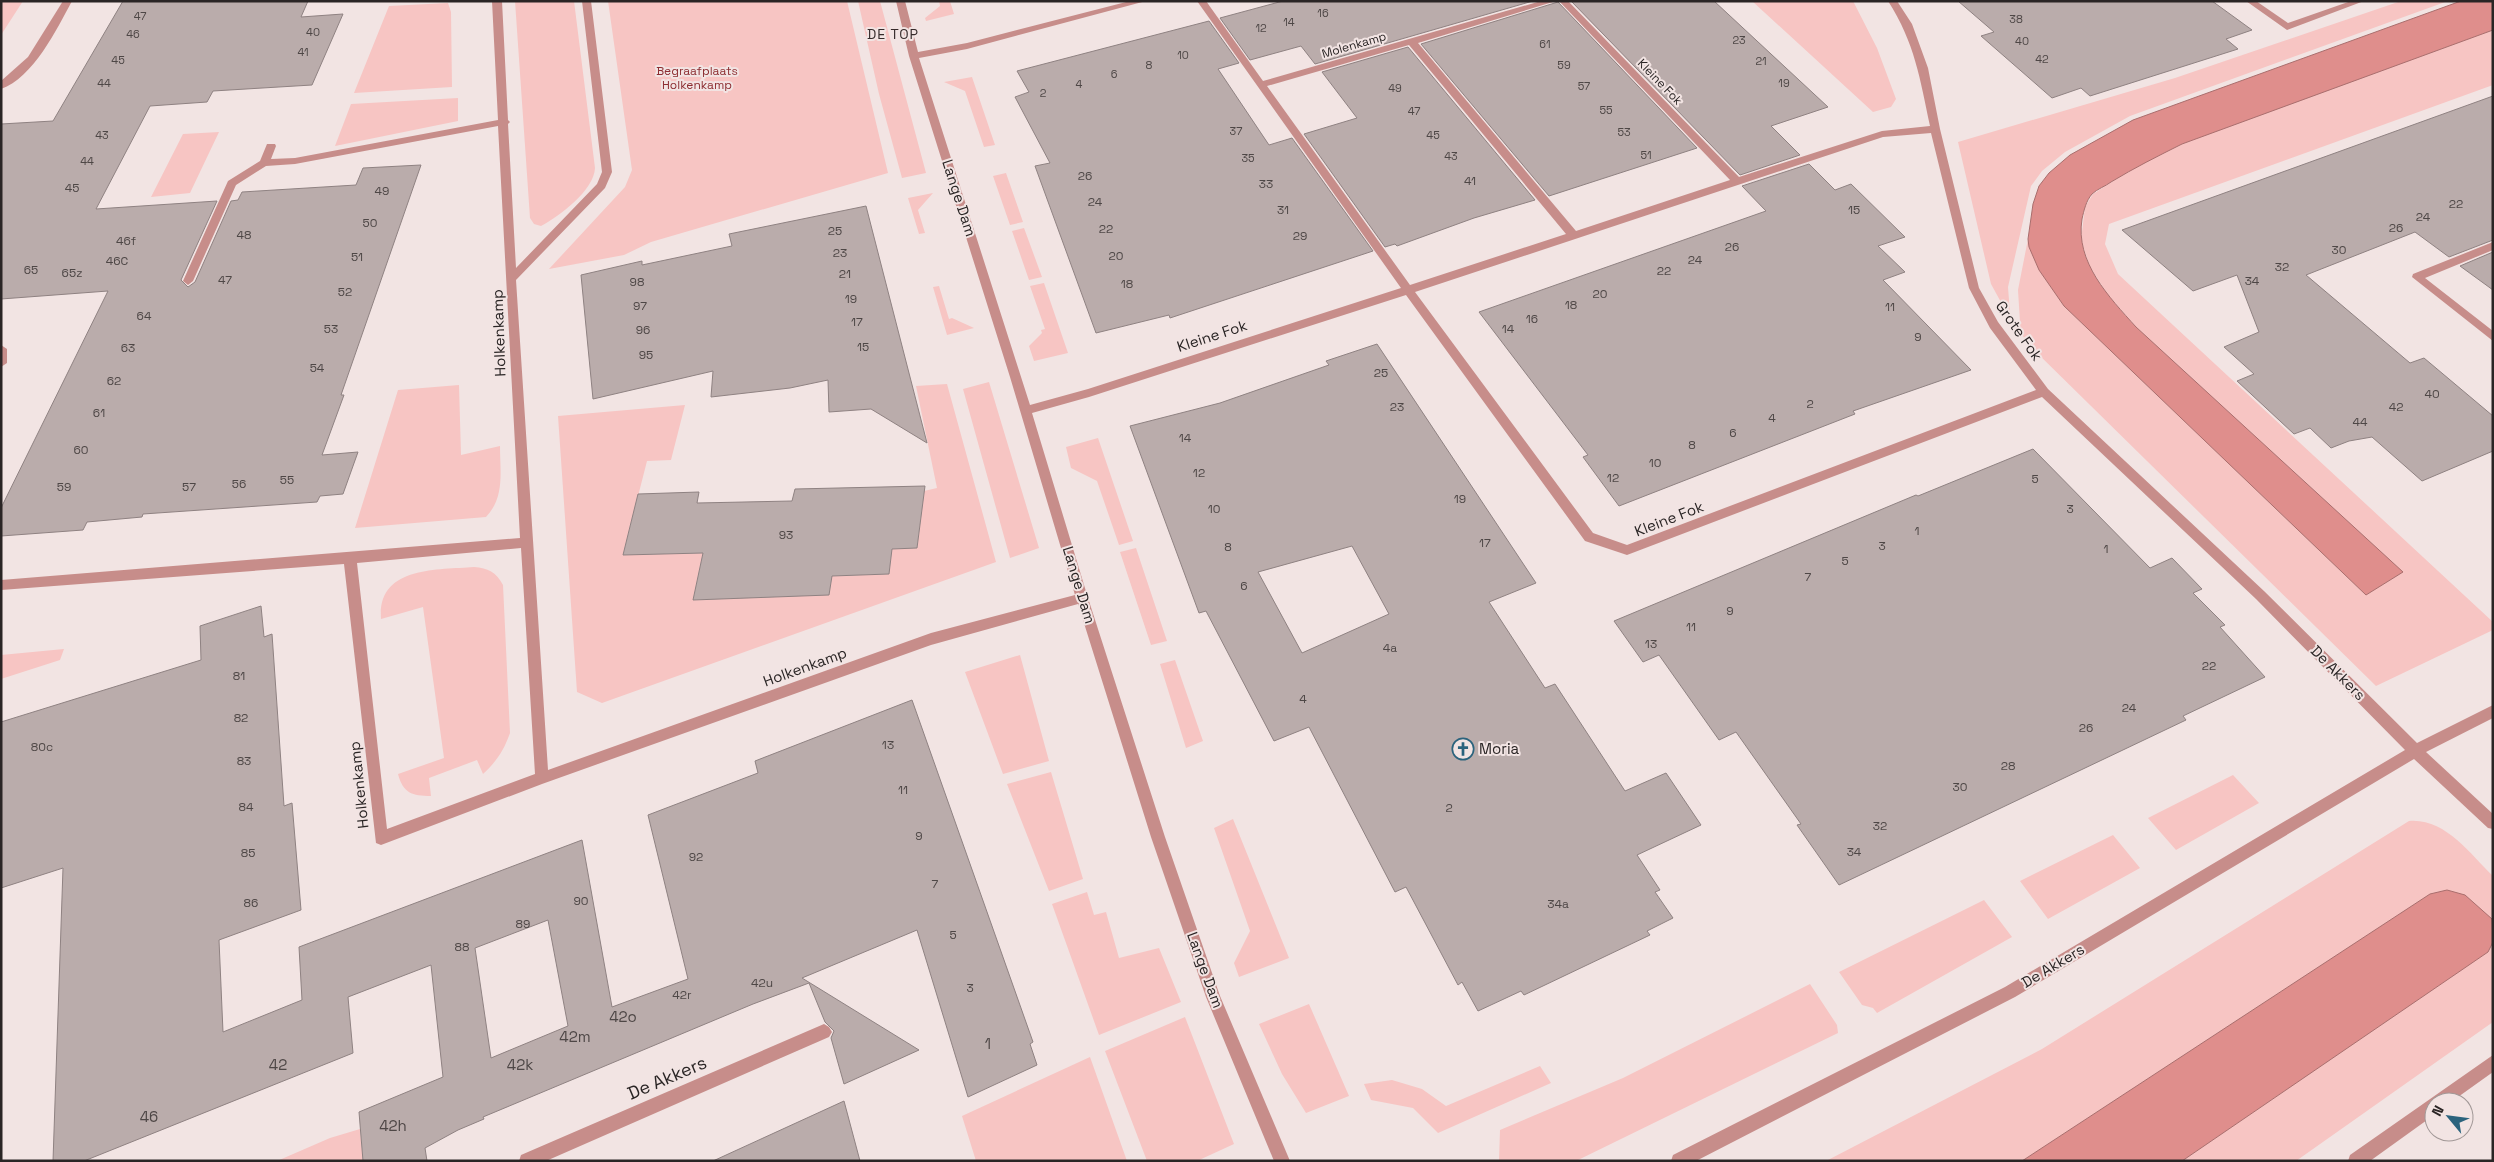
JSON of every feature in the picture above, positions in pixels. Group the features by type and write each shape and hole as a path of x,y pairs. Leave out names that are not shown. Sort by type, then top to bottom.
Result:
{"street":[{"path":"1,86 17,77 31,63 68,1"},
{"name":"Holkenkamp","path":"497,1 513,277 518,416 542,778"},
{"path":"513,277 601,186 607,172 586,1"},
{"name":"Lange Dam","path":"900,1 914,56 1158,836 1213,997 1282,1161"},
{"path":"914,56 967,46 1140,1"},
{"path":"1201,1 1261,85"},
{"name":"Molenkamp","path":"1261,85 1552,1"},
{"name":"Kleine Fok","path":"1563,1 1738,181"},
{"name":"Grote Fok","path":"1892,1 1906,24 1923,68 1935,129 1974,288 1994,325 2044,392 2260,595"},
{"path":"2250,1 2287,27 2360,1"},
{"path":"1411,41 1574,235"},
{"name":"Kleine Fok","path":"1261,85 1408,290 1589,536 1627,550 2044,392"},
{"path":"188,281 232,183 264,163 295,161 505,122"},
{"name":"Kleine Fok","path":"1026,410 1089,393 1258,336 1408,290 1882,134 1935,129"},
{"path":"264,163 271,146"},
{"path":"2493,246 2417,277 2493,337"},
{"path":"1,349 3,354 1,363"},
{"path":"1,585 350,558 527,542"},
{"name":"Holkenkamp","path":"350,558 381,838 542,778 931,639 1082,598"},
{"name":"De Akkers","path":"2260,595 2415,751"},
{"name":"De Akkers","path":"1679,1161 2010,992 2415,751 2493,711"},
{"path":"2415,751 2493,823"},
{"name":"De Akkers","path":"527,1161 824,1032"},
{"path":"2452,1092 2493,1062"},
{"path":"2356,1161 2424,1112"}],"green space":[{"path":"1,1 23,1 1,35"},
{"path":"515,1 574,1 595,168 589,185 575,202 541,226 534,224 530,218"},
{"name":"Begraafplaats Holkenkamp","path":"608,1 847,1 888,173 651,242 624,255 549,269 625,187 632,170"},
{"path":"858,1 880,1 926,173 902,178 879,94"},
{"path":"939,1 950,1 954,14 926,21 925,18 940,6"},
{"path":"1752,1 1853,1 1877,48 1896,99 1891,107 1873,112"},
{"path":"2401,1 2448,1 2130,116 2065,152 2042,171 2031,186 2008,287 2010,314 2008,315 1991,284 1958,142 2175,78"},
{"path":"448,3 451,12 452,87 354,93 389,6"},
{"path":"2493,30 2493,85 2109,224 2105,244 2118,274 2493,622 2493,630 2376,686 2033,349 2015,326 2020,322 2018,290 2028,239 2039,270 2064,306 2366,595 2403,572 2136,327 2108,295 2090,267 2081,240 2085,207 2093,194 2135,167 2182,144"},
{"path":"972,77 995,145 984,147 965,91 944,82"},
{"path":"458,98 458,121 335,146 351,104"},
{"path":"219,132 190,193 151,197 183,134"},
{"path":"1006,173 1023,222 1010,225 993,176"},
{"path":"933,193 918,210 925,233 919,234 908,198"},
{"path":"1024,228 1042,277 1029,280 1012,231"},
{"path":"1044,283 1068,353 1034,361 1029,346 1042,333 1041,330 1045,329 1030,286"},
{"path":"939,286 949,319 952,318 974,328 947,335 933,287"},
{"path":"989,382 1039,548 1010,558 963,389"},
{"path":"947,384 996,562 602,703 577,692 558,416 685,405 671,460 647,461 623,555 703,553 693,600 829,594 832,576 889,574 892,549 917,548 924,491 937,488 916,386"},
{"path":"459,385 461,455 500,446 501,475 499,493 492,509 486,517 355,528 398,390"},
{"path":"1098,438 1133,541 1119,545 1097,481 1071,468 1066,447"},
{"path":"1136,548 1167,641 1151,645 1120,552"},
{"path":"474,567 483,568 491,572 503,585 510,733 500,755 483,774 477,760 429,778 431,796 414,794 406,789 398,774 444,758 423,607 381,619 382,602 389,589 399,580 412,574"},
{"path":"64,649 60,660 1,679 1,655"},
{"path":"1020,655 1049,761 1003,774 965,672"},
{"path":"1175,660 1203,741 1186,748 1160,664"},
{"path":"1051,772 1083,879 1049,891 1007,784"},
{"path":"2233,775 2259,803 2176,850 2148,818"},
{"path":"1233,819 1289,958 1239,977 1234,963 1250,931 1214,828"},
{"path":"2409,821 2434,825 2445,831 2456,839 2493,876 2493,923 2492,919 2430,894 2022,1161 1826,1161 2042,1049"},
{"path":"2113,835 2140,868 2048,919 2020,881"},
{"path":"1087,892 1094,915 1106,912 1119,958 1159,948 1181,1002 1099,1035 1052,904"},
{"path":"1984,900 2012,937 1877,1013 1873,1008 1862,1005 1839,972"},
{"path":"2493,942 2493,1022 2296,1161 2182,1161 2488,952"},
{"path":"1810,984 1837,1025 1838,1033 1576,1161 1499,1161 1500,1130 1623,1078"},
{"path":"1309,1004 1349,1096 1306,1113 1282,1074 1259,1024"},
{"path":"1185,1017 1234,1144 1197,1161 1147,1161 1105,1051"},
{"path":"1090,1057 1127,1161 976,1161 962,1116"},
{"path":"1540,1066 1551,1083 1438,1133 1413,1108 1371,1100 1364,1084 1392,1080 1422,1089 1446,1106"},
{"path":"360,1129 363,1161 277,1161 330,1138"}],"shaded area":[{"path":"2461,1 2493,1 2493,30 2182,144 2094,192 2084,209 2082,219 2081,235 2089,264 2096,278 2115,304 2136,327 2403,572 2366,595 2064,306 2039,270 2029,247 2028,239 2033,204 2039,186 2049,173 2070,155 2133,120"},
{"path":"2447,890 2465,895 2492,919 2493,942 2488,952 2182,1161 2022,1161 2430,894"}],"building":[{"path":"123,1 308,1 301,17 343,14 312,85 213,91 207,102 150,106 96,209 217,201 181,280 188,287 195,282 231,201 238,200 242,192 356,185 363,168 421,165 322,455 358,452 343,494 320,496 317,502 143,514 142,517 87,522 83,530 1,536 1,508 108,291 1,299 1,124 53,121"},
{"path":"1283,1 1533,1 1315,64 1301,46 1250,60 1220,18"},
{"path":"1571,1 1714,1 1828,107 1771,126 1800,155 1740,175"},
{"path":"1958,1 2212,1 2252,30 2226,39 2238,49 2090,96 2081,88 2052,98 1981,36 1994,32"},
{"path":"1558,2 1697,148 1549,196 1421,44"},
{"path":"1209,21 1239,63 1218,69 1269,145 1292,138 1373,251 1170,318 1169,315 1096,333 1035,166 1050,163 1015,97 1029,92 1017,71"},
{"path":"1408,47 1535,200 1474,218 1397,246 1395,244 1385,247 1304,134 1357,118 1322,72"},
{"path":"2493,96 2493,240 2449,257 2415,232 2306,275 2410,363 2424,358 2493,416 2493,451 2422,481 2372,437 2349,441 2331,448 2310,428 2294,434 2237,381 2254,374 2224,347 2259,332 2237,275 2193,291 2122,230"},
{"path":"1809,164 1835,190 1851,184 1905,237 1878,246 1905,272 1883,280 1971,370 1853,411 1855,414 1619,506 1583,457 1588,455 1479,312 1766,211 1742,186"},
{"path":"866,206 927,443 871,409 829,412 828,380 790,388 711,397 713,371 593,399 581,275 642,261 642,265 732,246 729,234"},
{"path":"2493,252 2493,290 2460,266"},
{"path":"1377,344 1536,583 1489,602 1545,688 1555,684 1625,791 1666,773 1701,825 1637,855 1660,890 1655,892 1673,918 1647,931 1650,935 1524,995 1521,991 1478,1011 1462,982 1458,985 1406,887 1395,892 1309,727 1274,741 1206,611 1199,613 1130,426 1220,403 1329,365 1326,361","holes":["1352,546 1389,614 1302,653 1258,572"]},
{"path":"2033,449 2150,568 2172,558 2202,589 2193,593 2225,625 2220,627 2265,677 2183,716 2186,720 1839,885 1797,825 1801,824 1736,732 1719,740 1659,655 1643,662 1614,621 1916,495 1918,496"},
{"path":"925,486 917,548 892,549 889,574 832,576 829,595 693,600 703,553 623,555 638,494 699,492 697,503 792,501 795,489"},
{"path":"261,606 264,637 272,634 284,806 292,803 301,910 219,940 223,1032 302,1000 299,947 582,840 612,1007 688,979 648,815 758,773 755,761 912,700 1033,1042 1030,1044 1037,1065 968,1097 917,930 802,978 919,1050 844,1084 831,1038 834,1031 825,1022 809,983 753,1004 483,1117 484,1119 458,1130 425,1148 427,1161 363,1161 359,1112 443,1077 431,965 348,997 353,1053 84,1161 53,1161 63,868 1,888 1,722 201,660 200,626","holes":["548,920 568,1026 491,1058 475,948"]},
{"path":"844,1101 860,1161 713,1161"}],"place":[{"name":"Moria","path":"1463,749"}],"district":[{"name":"DE TOP","path":"893,34"}]}
